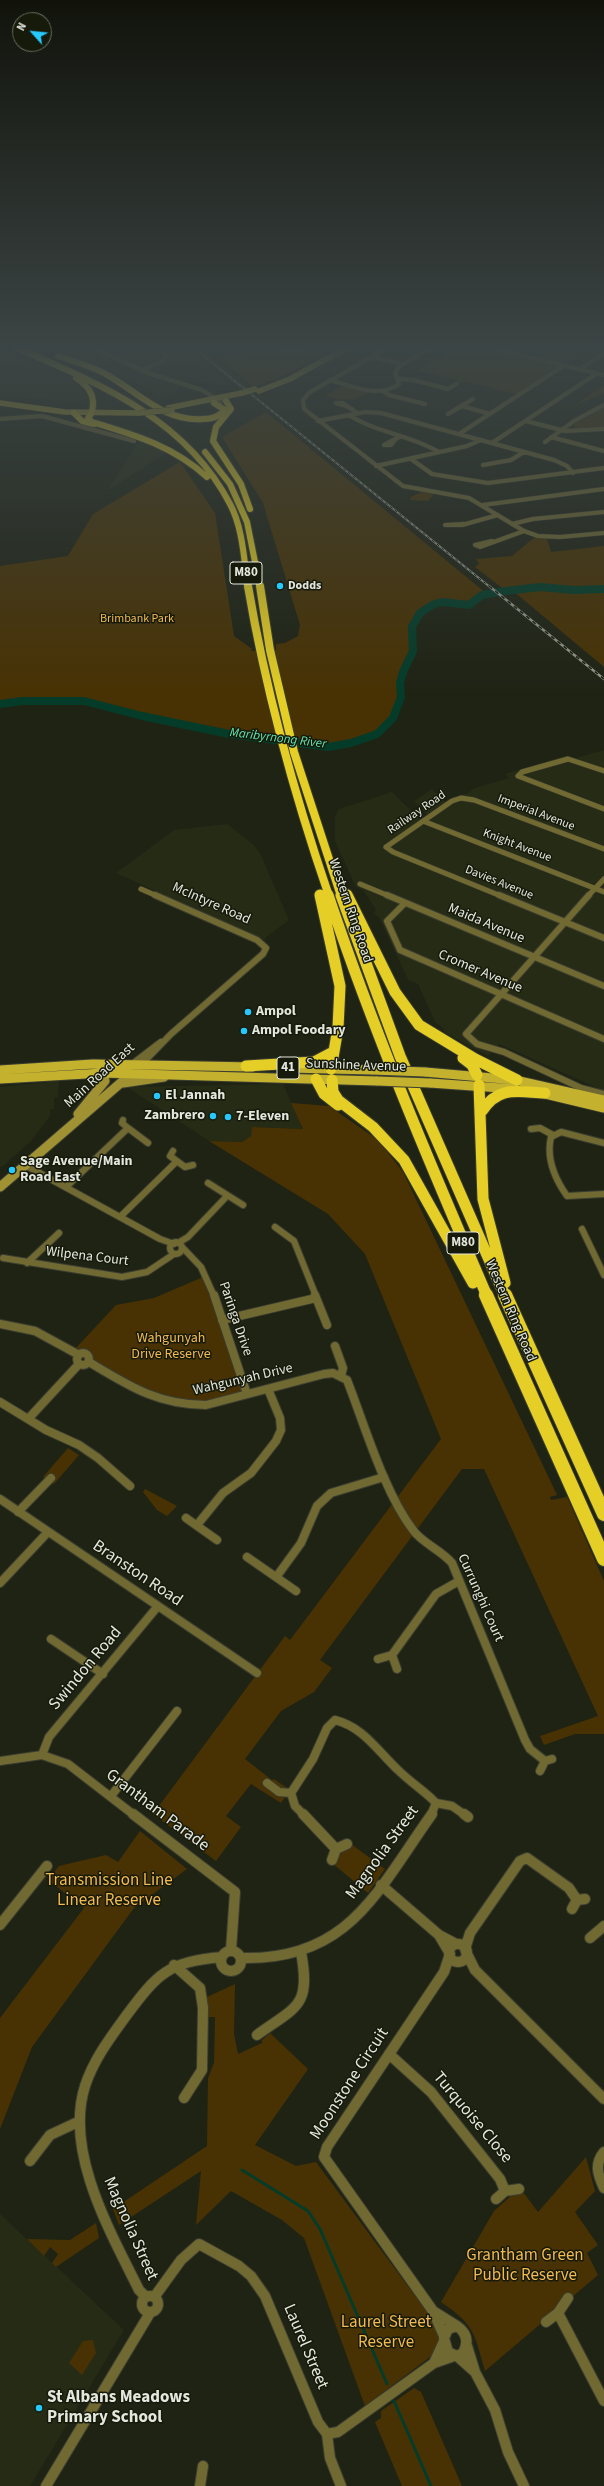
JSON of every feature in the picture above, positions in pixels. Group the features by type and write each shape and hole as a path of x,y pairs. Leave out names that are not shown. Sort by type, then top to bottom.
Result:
{"highway":[{"path":"191,464 227,498"},
{"name":"M80","path":"205,464 227,498 238,526 259,651 301,814 301,832 318,875"},
{"name":"Western Ring Road","path":"215,464 239,499 255,554 270,650 294,752 351,926 400,1056 538,1372 604,1514"},
{"path":"228,464 245,491 256,536 255,554"},
{"path":"331,867 395,992 409,1014 429,1032 439,1044 469,1062 478,1080 482,1111 481,1187 485,1211 511,1303 538,1372"},
{"path":"318,875 340,986 338,1028 333,1052 333,1092 338,1100 373,1127 396,1150 409,1168 510,1351"},
{"name":"Western Ring Road","path":"318,875 417,1136 510,1351 604,1559"},
{"path":"429,1032 496,1071 517,1080"},
{"path":"246,1066 260,1063 310,1063 322,1059 333,1052"},
{"path":"316,1079 327,1097 373,1127"},
{"path":"482,1111 490,1097 501,1092 544,1089"}],"main road":[{"name":"Sunshine Avenue","path":"0,1070 68,1065 132,1069 180,1076 316,1079 332,1074 373,1070 425,1072 544,1089"},
{"name":"Sunshine Avenue","path":"0,1079 103,1073 165,1065 246,1066 332,1074 377,1081 430,1083 478,1080 517,1080 591,1104 604,1105"},
{"name":"Main Road East","path":"0,1186 121,1084 132,1069"},
{"name":"Main Road East","path":"51,1142 78,1114 132,1069"},
{"path":"78,1114 84,1104 104,1084 106,1079 103,1073"},
{"path":"121,1084 180,1076"},
{"name":"41","path":"544,1089 604,1105"}],"street":[{"path":"373,464 403,486 469,498 483,505 524,531 551,538 604,533"},
{"path":"376,466 386,464"},
{"path":"418,464 432,474 488,482 573,473 604,468"},
{"path":"477,465 490,464"},
{"path":"563,464 573,473"},
{"path":"483,505 604,489"},
{"path":"512,524 532,519 604,512"},
{"path":"464,524 498,515"},
{"path":"492,541 524,531"},
{"path":"604,771 568,759 524,771 518,776 604,809"},
{"name":"Railway Road","path":"386,847 454,800 461,798"},
{"name":"Imperial Avenue","path":"461,798 474,800 604,849"},
{"name":"Knight Avenue","path":"423,821 604,892"},
{"name":"Davies Avenue","path":"386,847 393,852 604,938"},
{"path":"604,879 468,1030 466,1037 474,1042 506,1053 549,1073 595,1092 604,1094"},
{"name":"Maida Avenue","path":"360,884 604,986"},
{"name":"McIntyre Road","path":"141,888 258,941 266,948"},
{"name":"Cromer Avenue","path":"404,903 386,921 399,949 604,1039"},
{"name":"Main Road East","path":"132,1069 261,956 266,948"},
{"name":"Main Road East","path":"132,1069 159,1049 172,1034"},
{"name":"Main Road East","path":"159,1049 158,1058 165,1065"},
{"path":"544,1089 549,1073"},
{"path":"123,1120 122,1123 148,1143"},
{"path":"66,1187 128,1128"},
{"path":"531,1129 540,1128 553,1135 566,1132 604,1143"},
{"path":"553,1135 550,1140 552,1162 568,1197 604,1194"},
{"path":"173,1151 170,1156 176,1162 185,1167 193,1165"},
{"path":"120,1217 176,1162"},
{"name":"Paringa Drive","path":"24,1165 160,1239 191,1258 206,1274 247,1394"},
{"path":"208,1183 243,1205"},
{"name":"Wilpena Court","path":"2,1258 122,1277 147,1272 166,1260 227,1196"},
{"path":"275,1227 286,1233 294,1241 327,1325"},
{"path":"582,1229 604,1275"},
{"path":"27,1263 59,1233"},
{"path":"222,1320 316,1298"},
{"path":"0,1324 35,1331 79,1360 29,1418"},
{"name":"Currunghi Court","path":"335,1346 343,1368 341,1376 347,1380 394,1502 414,1532 443,1553 452,1563 525,1740 530,1749 548,1760 540,1771"},
{"name":"Wahgunyah Drive","path":"79,1360 87,1354 90,1358 89,1362 145,1395 171,1404 206,1405 324,1374 333,1373 341,1376"},
{"path":"197,1525 223,1493 251,1473 276,1442 281,1430 280,1418 268,1389"},
{"path":"0,1402 98,1458 130,1486"},
{"path":"277,1576 301,1543 317,1506 326,1498 345,1488 384,1477"},
{"path":"18,1512 51,1478"},
{"name":"Branston Road","path":"0,1499 257,1673"},
{"path":"186,1518 217,1540"},
{"path":"0,1583 48,1532"},
{"path":"247,1557 277,1576 296,1591"},
{"path":"378,1659 392,1655 436,1594 459,1581"},
{"name":"Swindon Road","path":"42,1755 49,1736 103,1674 158,1606"},
{"path":"51,1639 103,1674"},
{"path":"392,1655 397,1669"},
{"path":"111,1796 177,1711"},
{"name":"Magnolia Street","path":"241,1958 283,1956 301,1952 342,1930 381,1885 434,1812 436,1803 428,1793 394,1767 379,1748 344,1721 335,1720 327,1728 313,1759 291,1793"},
{"name":"Grantham Parade","path":"0,1761 42,1755 68,1764 234,1892 231,1950"},
{"path":"267,1784 279,1792 291,1793 295,1806 336,1849"},
{"path":"436,1803 452,1806 468,1817"},
{"path":"332,1860 336,1849 347,1844"},
{"name":"Moonstone Circuit","path":"444,2338 433,2311 324,2158 327,2147 444,1972 457,1949 470,1933 520,1861 527,1858 569,1888 578,1902"},
{"path":"0,1925 47,1866"},
{"path":"381,1885 457,1949 475,1970 604,2099"},
{"path":"590,1938 602,1932"},
{"name":"Moonstone Circuit","path":"444,1972 465,1958 457,1949"},
{"path":"231,1950 237,1952 241,1958 240,1966 231,1972 223,1966 222,1957 226,1952 231,1950"},
{"path":"257,2035 277,2020 289,2014 306,1993 307,1981 301,1952"},
{"name":"Magnolia Street","path":"149,2303 139,2290 101,2212 86,2166 80,2121 87,2082 97,2058 149,1985 169,1967 195,1959 222,1957"},
{"path":"458,1962 475,1970"},
{"path":"174,1966 200,1988 203,2008 202,2070 184,2098"},
{"name":"Turquoise Close","path":"389,2054 431,2092 500,2179 505,2191"},
{"path":"30,2161 40,2144 52,2133 63,2126 80,2121"},
{"path":"604,2152 597,2163 597,2175 604,2188"},
{"path":"496,2199 505,2191 519,2189"},
{"name":"Laurel Street","path":"46,2486 141,2325 149,2303 170,2278 189,2249 199,2244 239,2266 252,2276 265,2296 318,2422 327,2434"},
{"path":"546,2322 558,2313 568,2298"},
{"name":"Moonstone Circuit","path":"433,2311 456,2326"},
{"path":"558,2313 604,2401"},
{"path":"434,2363 448,2329 456,2326 465,2332 467,2346 475,2372 495,2410 508,2452 524,2486"},
{"path":"444,2338 446,2349 475,2372"},
{"path":"341,2486 330,2458 327,2434 338,2432 434,2363 463,2353 467,2346"},
{"path":"200,2486 204,2466"}],"shaded area":[{"path":"125,464 149,464 108,490"},
{"path":"604,750 604,1091 499,1044 488,1056 444,1032 444,1029 435,1022 418,984 408,980 379,917 373,914 376,910 363,890 356,887 335,841 335,816 339,809 392,792 420,819 427,814 414,801 432,789 445,802 453,797 466,794 475,788 509,778 505,774 568,755 576,758"},
{"path":"227,824 253,844 260,853 289,920 265,938 266,941 116,873 174,830"},
{"path":"59,1081 58,1097 54,1098 54,1109 51,1109 50,1116 31,1141 2,1167 0,1166 0,1087"},
{"path":"283,1084 303,1129 253,1127 251,1136 242,1142 209,1141 127,1087"},
{"name":"St Albans Meadows Primary School","path":"0,2214 124,2330 30,2486 0,2486"}],"green space":[{"name":"Brimbank Park","path":"177,464 181,464 215,513 234,636 252,649 251,651 276,650 276,644 285,643 298,636 300,625 263,503 239,464 329,464 487,594 482,595 469,605 442,602 432,605 420,613 412,627 413,651 403,672 400,683 401,697 393,718 377,734 351,743 328,747 229,734 142,716 84,701 22,701 0,704 0,566 68,556 93,514"},
{"path":"422,492 434,494 428,501 410,500 411,497"},
{"path":"535,537 547,539 551,552 604,546 604,667 512,590 506,591 475,567 479,564 476,559 512,556"},
{"path":"291,1103 329,1106 378,1140 403,1172 557,1495 550,1497 551,1500 567,1497 604,1581 604,1734 575,1734 544,1745 540,1736 598,1716 484,1469 462,1469 320,1660 332,1668 314,1692 281,1711 245,1759 272,1780 274,1779 290,1790 281,1803 251,1784 226,1816 241,1827 216,1861 153,1814 285,1636 290,1640 441,1439 365,1254 328,1214 209,1141 242,1142 251,1136 252,1127 303,1129"},
{"name":"Wahgunyah Drive Reserve","path":"203,1277 243,1393 203,1403 153,1396 99,1365 86,1351 75,1349 116,1305 154,1298"},
{"path":"68,1448 79,1455 54,1484 43,1477"},
{"path":"145,1489 177,1506 167,1516 157,1510 143,1492"},
{"name":"Transmission Line Linear Reserve","path":"140,1831 187,1869 134,1908 32,2047 0,2129 0,2018 84,1908 48,1880 59,1866 106,1855 118,1862"},
{"path":"351,1844 385,1869 368,1893 332,1863"},
{"name":"Laurel Street Reserve","path":"235,1984 234,2034 238,2054 262,2043 262,2040 270,2033 308,2069 255,2145 296,2166 316,2162 435,2323 439,2338 434,2354 365,2406 304,2238 282,2220 231,2191 196,2225 201,2171 119,2225 113,2209 207,2146 208,2078 214,2063 215,2017 207,2017 207,1997"},
{"name":"Grantham Green Public Reserve","path":"586,2157 595,2191 575,2212 598,2245 587,2253 598,2275 485,2371 472,2331 461,2317 441,2302 494,2211 520,2188 538,2212"},
{"path":"96,2223 99,2238 56,2267 52,2263 58,2254 50,2247 44,2256 27,2239 70,2240"},
{"path":"93,2340 96,2353 82,2375 69,2363 83,2341"},
{"path":"414,2388 421,2392 462,2486 402,2486 375,2422 381,2418 381,2411"}],"waterway":[{"name":"Maribyrnong River","path":"0,704 22,701 84,701 142,716 229,734 328,747 351,743 377,734 393,718 401,697 400,683 403,672 413,651 412,627 420,613 432,605 442,602 469,605 482,595 540,587"},
{"name":"Maribyrnong River","path":"540,587 574,590 604,589"},
{"path":"242,2170 308,2211 320,2229 387,2384"},
{"path":"394,2401 431,2486"}],"railway":[{"path":"338,464 490,587"},
{"path":"489,586 604,679"}],"place":[{"name":"Dodds","path":"280,586"},
{"name":"Ampol","path":"248,1012"},
{"name":"Ampol Foodary","path":"244,1031"},
{"name":"El Jannah","path":"157,1096"},
{"name":"Zambrero","path":"213,1116"},
{"name":"7-Eleven","path":"228,1117"},
{"name":"Sage Avenue/Main Road East","path":"12,1170"},
{"name":"St Albans Meadows Primary School","path":"39,2408"}]}
